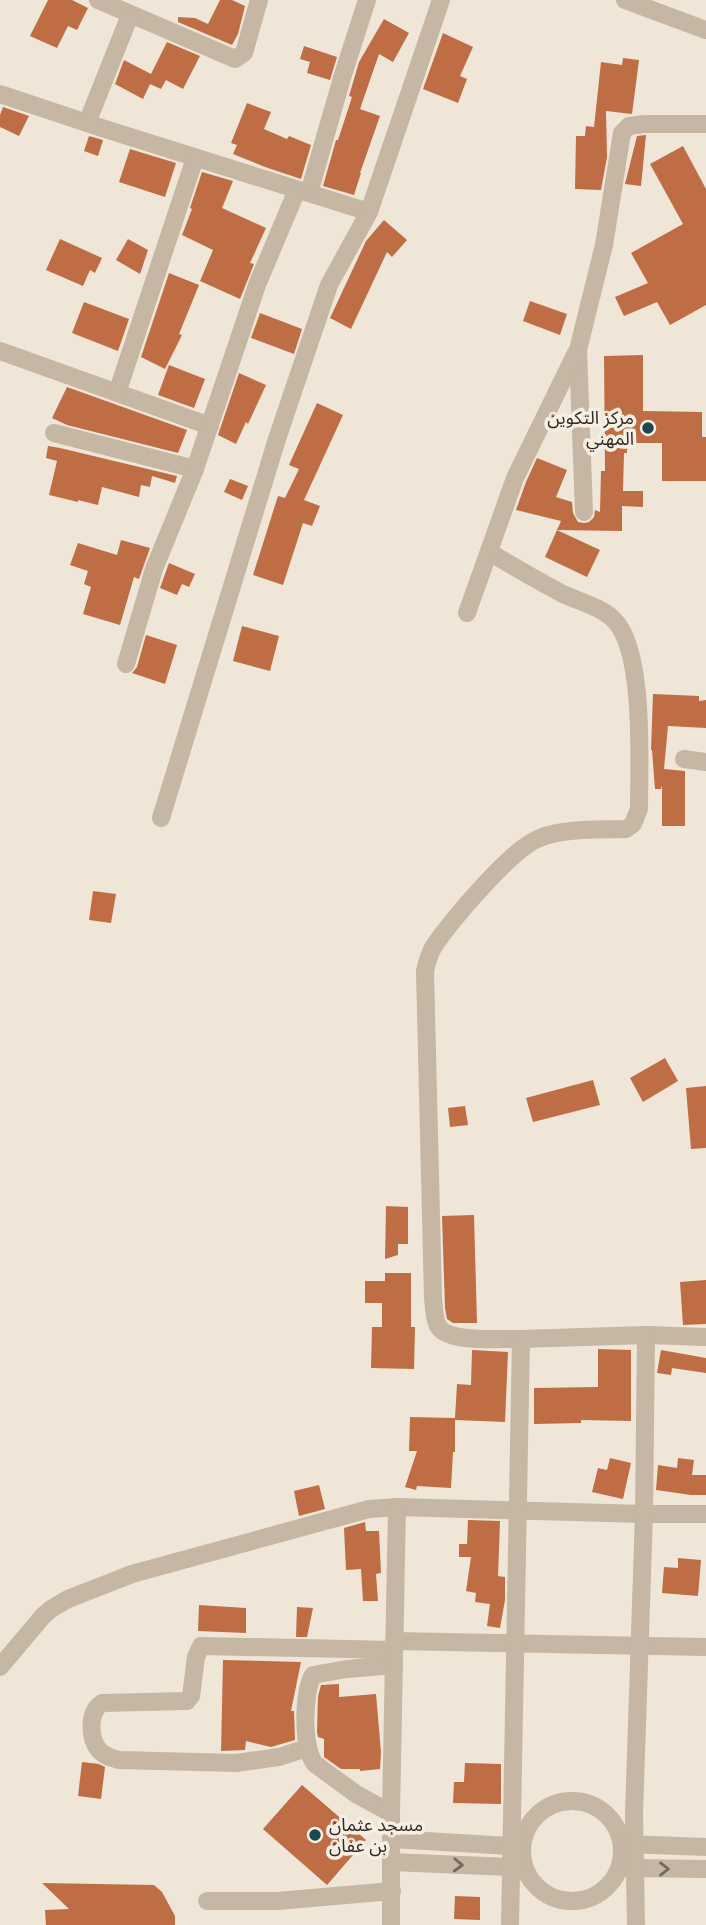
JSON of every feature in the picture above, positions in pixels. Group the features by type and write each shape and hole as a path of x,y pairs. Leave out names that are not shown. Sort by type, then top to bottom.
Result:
{"street":[{"path":"87,123 115,5 235,59 244,53 259,0"},
{"path":"126,664 154,569 195,469 257,285 303,192 367,0"},
{"path":"161,818 328,285 369,212 441,0"},
{"path":"625,0 706,30"},
{"path":"0,94 369,212"},
{"path":"467,613 515,478 578,350 604,245 622,132 629,126 644,124 706,124"},
{"path":"117,393 195,158"},
{"path":"578,350 584,512"},
{"path":"0,351 210,426"},
{"path":"54,433 195,469"},
{"path":"489,552 564,594 598,609 622,630 635,683 639,809 633,824 626,829 540,837 516,852 451,923 427,960 427,1067 436,1324 445,1334 457,1338 646,1335 706,1337"},
{"path":"684,759 706,762"},
{"path":"636,1925 628,1868 634,1814 644,1514 646,1335"},
{"path":"510,1925 517,1866 513,1804 520,1339"},
{"path":"0,1667 43,1616 68,1599 132,1574 369,1509 397,1507 706,1514"},
{"path":"391,1925 397,1507"},
{"path":"307,1748 279,1757 236,1763 119,1760 104,1755 96,1746 92,1737 93,1716 96,1707 102,1703 187,1701 191,1696 196,1657 201,1646 394,1652 516,1643 706,1647"},
{"path":"391,1813 356,1794 311,1760 307,1748 306,1703 313,1675 347,1669 394,1652"},
{"path":"516,1845 538,1813 557,1802 572,1800 600,1808 611,1818 629,1845"},
{"path":"392,1839 516,1845"},
{"path":"629,1845 706,1847"},
{"path":"391,1862 517,1866 547,1894 572,1901 597,1895 628,1868 706,1869"},
{"path":"206,1901 278,1902 392,1891"}],"building":[{"path":"48,0 72,0 88,8 77,30 68,26 57,48 30,36"},
{"path":"220,0 232,0 245,6 238,34 232,45 178,22 178,17 195,18 208,24"},
{"path":"384,19 409,33 393,62 379,54 360,109 380,116 354,195 323,186 352,97 349,96 359,62"},
{"path":"443,33 473,47 460,76 467,79 458,103 423,89"},
{"path":"167,42 200,56 183,89 166,80 161,89 150,84 143,99 115,84 124,60 151,74"},
{"path":"304,46 337,57 330,80 307,73 310,62 300,59"},
{"path":"623,58 639,60 632,114 606,111 607,157 601,190 575,189 576,136 585,136 586,126 594,127 601,62 622,65"},
{"path":"247,103 271,112 264,129 311,145 301,179 233,154 237,145 231,143"},
{"path":"3,107 29,116 19,136 0,127"},
{"path":"646,135 641,186 625,184 637,136"},
{"path":"89,136 103,140 98,156 84,151"},
{"path":"683,146 706,189 706,305 670,325 657,302 624,316 615,297 648,283 631,253 683,224 650,164"},
{"path":"130,149 176,163 165,197 119,182"},
{"path":"202,172 233,181 222,208 266,228 250,263 254,264 240,299 200,281 213,250 182,235"},
{"path":"384,220 407,240 392,257 387,252 351,329 330,318 366,241"},
{"path":"60,239 102,258 95,273 90,270 83,286 46,270"},
{"path":"128,239 148,250 140,274 116,260"},
{"path":"169,273 199,285 179,334 182,335 165,369 141,357"},
{"path":"530,301 567,314 560,335 523,321"},
{"path":"84,302 129,319 118,351 72,333"},
{"path":"260,313 302,329 294,354 251,338"},
{"path":"643,355 643,411 702,412 702,437 706,437 706,481 662,481 662,443 627,443 627,453 624,453 623,491 643,491 643,507 622,506 622,531 557,530 561,521 516,510 537,458 567,470 556,497 572,502 573,513 578,522 589,522 594,517 595,510 600,512 601,471 605,471 604,356"},
{"path":"169,365 205,379 194,408 158,395"},
{"path":"239,373 266,385 236,444 218,435"},
{"path":"67,387 187,430 178,453 67,425 52,418"},
{"path":"317,403 343,415 304,500 320,506 312,526 303,523 283,585 253,575 278,496 285,498 299,469 289,465"},
{"path":"48,446 177,476 175,483 152,476 150,487 141,485 139,497 102,487 98,505 78,502 49,495 57,461 46,458"},
{"path":"230,479 248,486 242,500 224,492"},
{"path":"557,530 600,550 587,577 545,557"},
{"path":"121,540 150,548 139,579 134,577 120,625 83,614 91,587 84,584 88,571 70,565 78,543 117,555"},
{"path":"169,563 195,574 189,587 182,584 177,595 160,588"},
{"path":"242,626 279,636 270,671 233,661"},
{"path":"146,635 177,645 165,684 132,673 137,667"},
{"path":"653,694 699,696 699,701 706,700 706,728 668,726 664,769 685,771 685,826 662,826 662,785 661,789 655,789 651,750"},
{"path":"93,891 116,894 111,923 89,920"},
{"path":"665,1058 678,1081 643,1102 630,1078"},
{"path":"593,1080 600,1105 533,1122 526,1098"},
{"path":"706,1086 706,1148 691,1149 686,1088"},
{"path":"465,1106 468,1125 450,1127 448,1108"},
{"path":"386,1206 408,1207 408,1244 398,1244 398,1255 385,1259"},
{"path":"474,1215 477,1323 453,1323 447,1319 445,1308 442,1216"},
{"path":"385,1273 411,1273 411,1327 415,1327 414,1369 371,1368 372,1327 382,1327 382,1303 365,1303 365,1281 385,1281"},
{"path":"706,1280 706,1324 683,1325 680,1282"},
{"path":"598,1349 631,1350 631,1421 581,1420 581,1423 534,1424 534,1388 598,1387"},
{"path":"472,1350 508,1352 505,1422 455,1420 451,1488 417,1486 416,1490 405,1487 417,1451 409,1451 410,1417 455,1418 457,1384 471,1385"},
{"path":"661,1350 706,1358 706,1373 672,1368 671,1375 657,1373"},
{"path":"610,1458 631,1463 623,1499 592,1492 598,1468 607,1470"},
{"path":"678,1458 694,1460 692,1475 706,1475 706,1495 656,1490 658,1465 677,1468"},
{"path":"319,1485 325,1509 299,1516 294,1491"},
{"path":"468,1520 500,1521 498,1576 505,1577 505,1600 500,1628 487,1626 490,1604 475,1602 476,1593 466,1591 471,1557 459,1557 459,1544 467,1544"},
{"path":"365,1522 366,1531 379,1531 381,1573 376,1574 378,1601 363,1601 361,1569 346,1570 344,1528"},
{"path":"678,1558 701,1560 698,1596 662,1593 664,1567 678,1568"},
{"path":"199,1605 246,1608 246,1633 198,1631"},
{"path":"297,1607 313,1608 307,1637 296,1637"},
{"path":"223,1660 301,1662 291,1711 294,1711 295,1740 271,1747 246,1741 245,1750 221,1751"},
{"path":"339,1684 339,1697 376,1694 380,1769 341,1769 324,1757 324,1739 318,1737 317,1732 318,1696 321,1685"},
{"path":"82,1762 105,1767 101,1799 78,1796"},
{"path":"465,1763 501,1764 501,1804 453,1803 454,1782 464,1782"},
{"name":"مسجد عثمان بن عفان","path":"302,1785 366,1840 327,1885 263,1829"},
{"path":"42,1883 154,1885 162,1892 175,1916 175,1925 46,1925 45,1910 69,1909"},
{"path":"455,1896 480,1897 480,1920 454,1919"}],"place":[{"name":"مركز التكوين المهني","path":"648,428"},
{"name":"مسجد عثمان بن عفان","path":"315,1835"}]}
